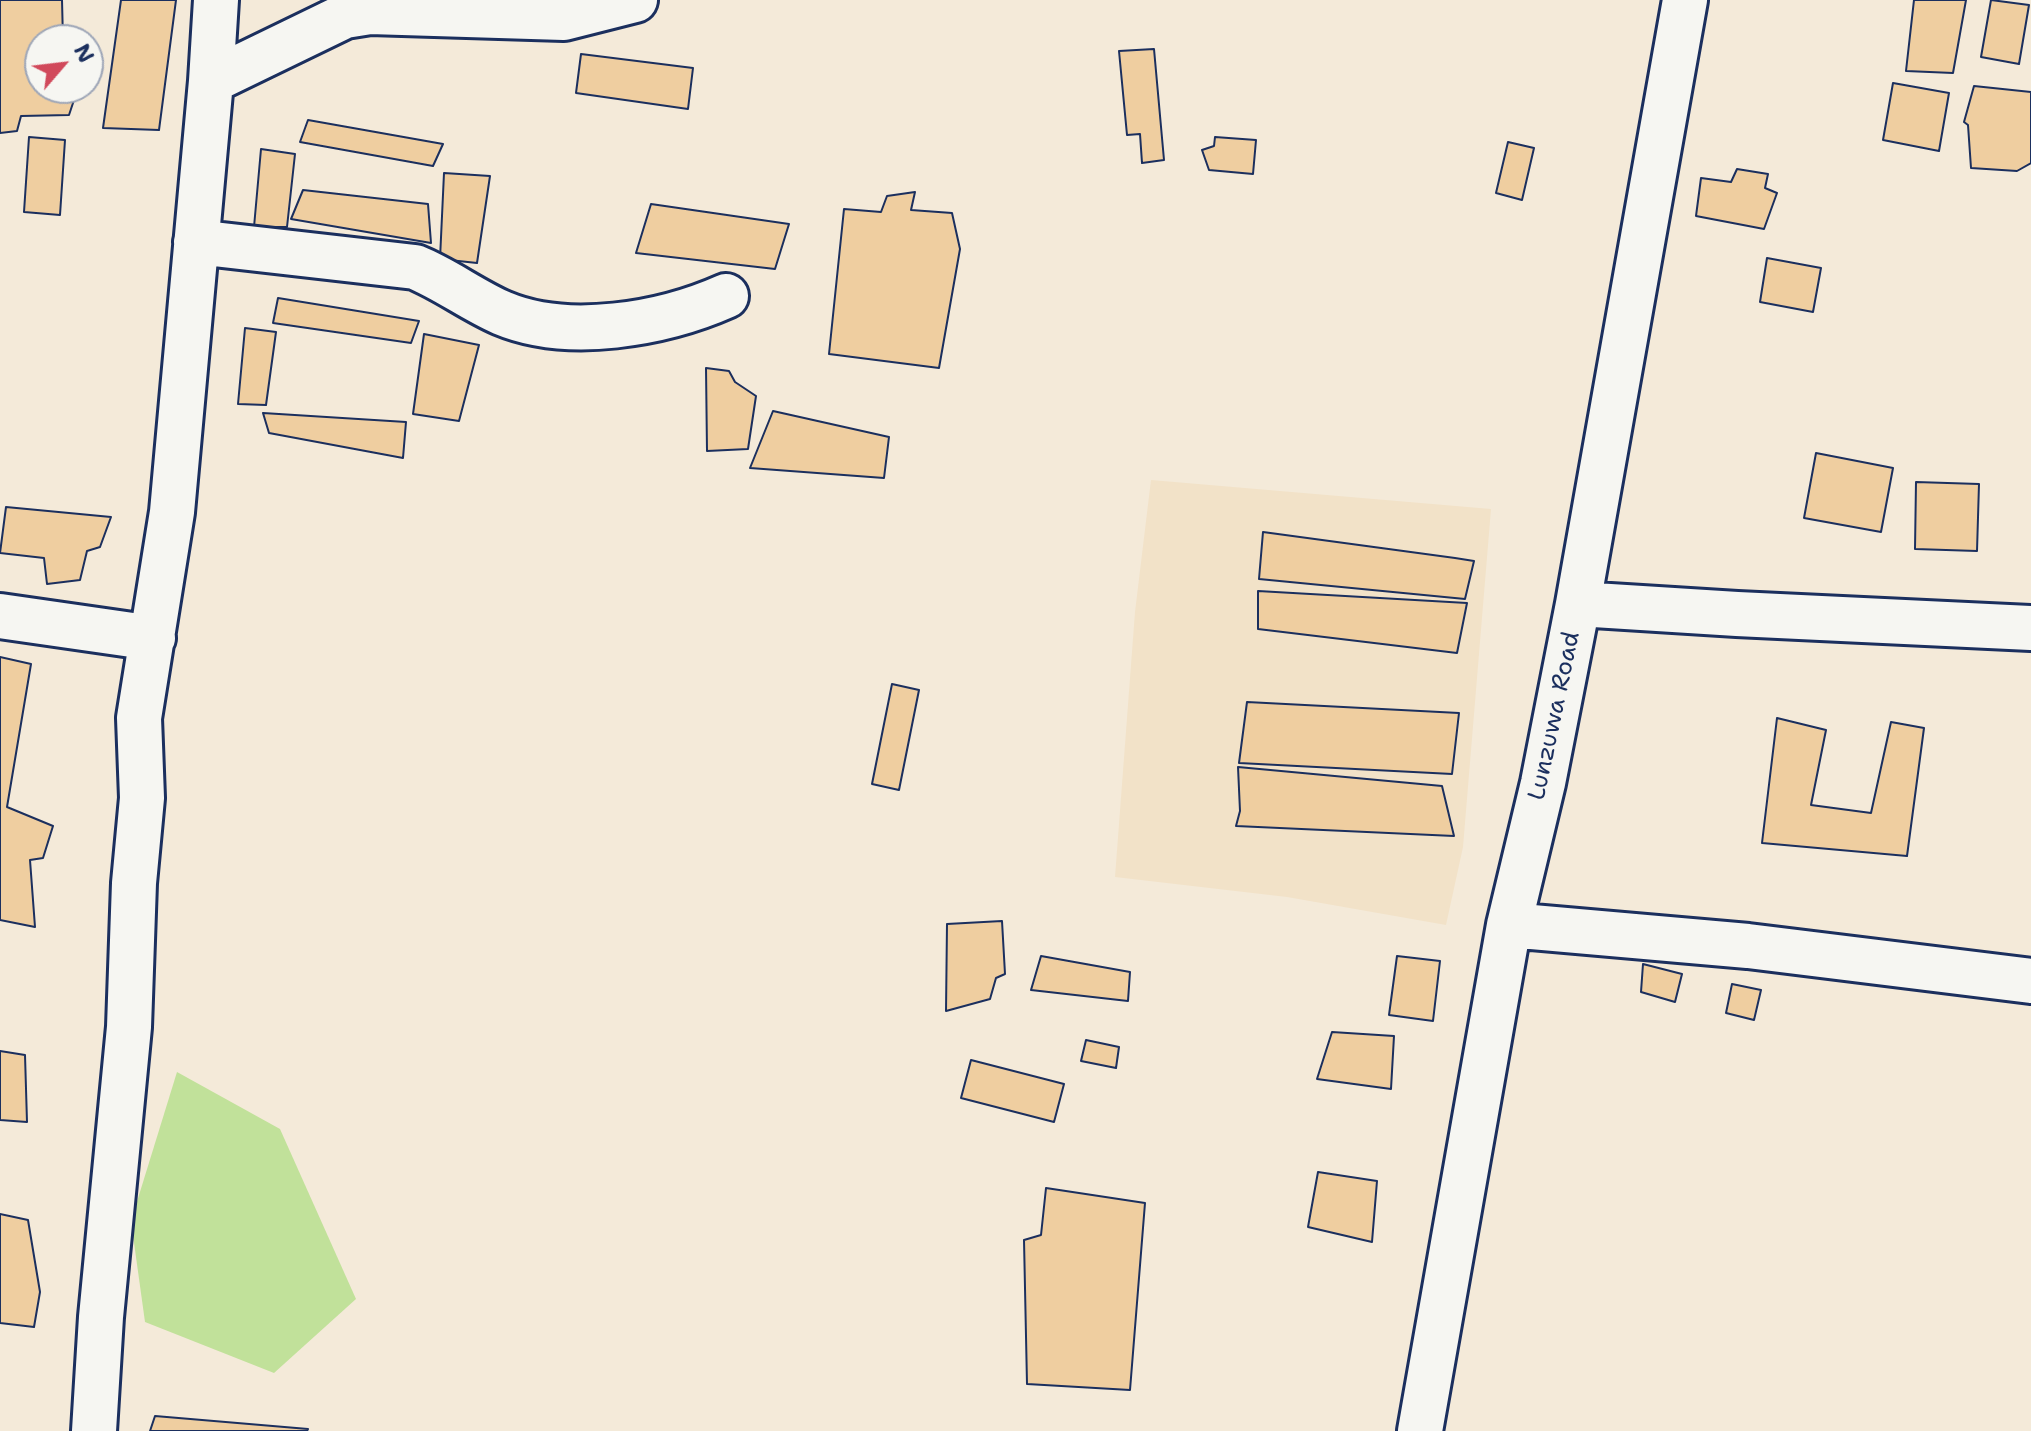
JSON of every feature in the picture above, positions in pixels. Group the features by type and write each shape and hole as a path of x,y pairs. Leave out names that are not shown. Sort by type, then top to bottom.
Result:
{"street":[{"path":"94,1431 101,1317 129,1027 134,883 142,798 139,718 172,512 216,0"},
{"path":"211,81 345,16 370,12 564,18 635,0"},
{"name":"Lunzuwa Road","path":"1420,1431 1509,925 1543,783 1578,604 1685,0"},
{"path":"196,242 415,267 503,313 533,322 571,326 631,324 696,309 726,296"},
{"path":"1578,604 2031,628"},
{"path":"0,616 153,638"},
{"path":"1509,925 1748,946 2031,981"}],"shaded area":[{"path":"1151,480 1491,509 1463,847 1446,925 1287,897 1115,877 1135,612"}],"green space":[{"path":"177,1072 280,1129 356,1299 274,1373 145,1322 131,1221"}],"building":[{"path":"0,0 62,0 63,24 24,24 24,104 73,104 69,115 21,116 17,131 0,133"},
{"path":"121,0 176,0 159,130 103,128"},
{"path":"1914,0 1966,0 1953,73 1906,71"},
{"path":"1991,0 2029,5 2019,64 1981,57"},
{"path":"1154,49 1164,160 1142,163 1140,134 1127,135 1119,51"},
{"path":"581,54 693,68 688,109 576,93"},
{"path":"1893,83 1949,93 1939,151 1883,140"},
{"path":"1974,86 2031,92 2031,163 2017,171 1971,168 1968,125 1964,122"},
{"path":"308,120 443,144 433,166 300,142"},
{"path":"29,137 65,140 60,215 24,212"},
{"path":"1215,137 1256,140 1253,174 1209,170 1202,150 1214,146"},
{"path":"1508,142 1534,148 1522,200 1496,193"},
{"path":"261,149 295,154 287,227 254,227"},
{"path":"1737,169 1768,174 1765,188 1777,193 1764,229 1696,216 1701,178 1731,182"},
{"path":"444,173 490,176 477,263 440,259"},
{"path":"303,190 428,204 431,243 291,219"},
{"path":"915,192 911,210 952,213 960,249 939,368 829,354 844,209 881,212 887,196"},
{"path":"651,204 789,224 775,269 636,253"},
{"path":"1767,258 1821,268 1813,312 1760,302"},
{"path":"278,298 419,321 411,343 273,323"},
{"path":"245,328 276,332 266,405 238,404"},
{"path":"424,334 479,345 459,421 413,414"},
{"path":"706,368 729,371 735,382 756,396 748,449 707,451"},
{"path":"773,411 889,437 884,478 750,468"},
{"path":"263,413 406,422 403,458 269,433"},
{"path":"1816,453 1893,468 1881,532 1804,518"},
{"path":"1916,482 1979,484 1977,551 1915,549"},
{"path":"6,507 111,517 100,547 87,551 80,580 47,584 44,558 0,553"},
{"path":"1263,532 1474,561 1465,599 1259,579"},
{"path":"1258,591 1467,603 1457,653 1258,629"},
{"path":"0,657 31,664 7,807 53,826 43,858 30,860 35,927 0,920"},
{"path":"892,684 919,690 899,790 872,784"},
{"path":"1247,702 1459,713 1452,774 1239,763"},
{"path":"1777,718 1826,730 1811,805 1871,813 1891,722 1924,728 1907,856 1762,843"},
{"path":"1238,767 1442,786 1454,836 1236,826 1240,811"},
{"path":"1002,921 1005,974 996,978 990,999 946,1011 947,924"},
{"path":"1041,956 1130,972 1128,1001 1031,990"},
{"path":"1397,956 1440,961 1433,1021 1389,1015"},
{"path":"1643,964 1682,974 1675,1002 1641,992"},
{"path":"1732,984 1761,990 1754,1020 1726,1013"},
{"path":"1332,1032 1394,1036 1391,1089 1317,1079"},
{"path":"1086,1040 1119,1047 1116,1068 1081,1061"},
{"path":"0,1051 25,1055 27,1122 0,1120"},
{"path":"971,1060 1064,1084 1054,1122 961,1098"},
{"path":"1318,1172 1377,1181 1372,1242 1308,1227"},
{"path":"1046,1188 1145,1203 1130,1390 1027,1384 1024,1240 1041,1235"},
{"path":"0,1214 28,1220 40,1292 34,1327 0,1323"},
{"path":"155,1416 308,1429 150,1431"}]}
